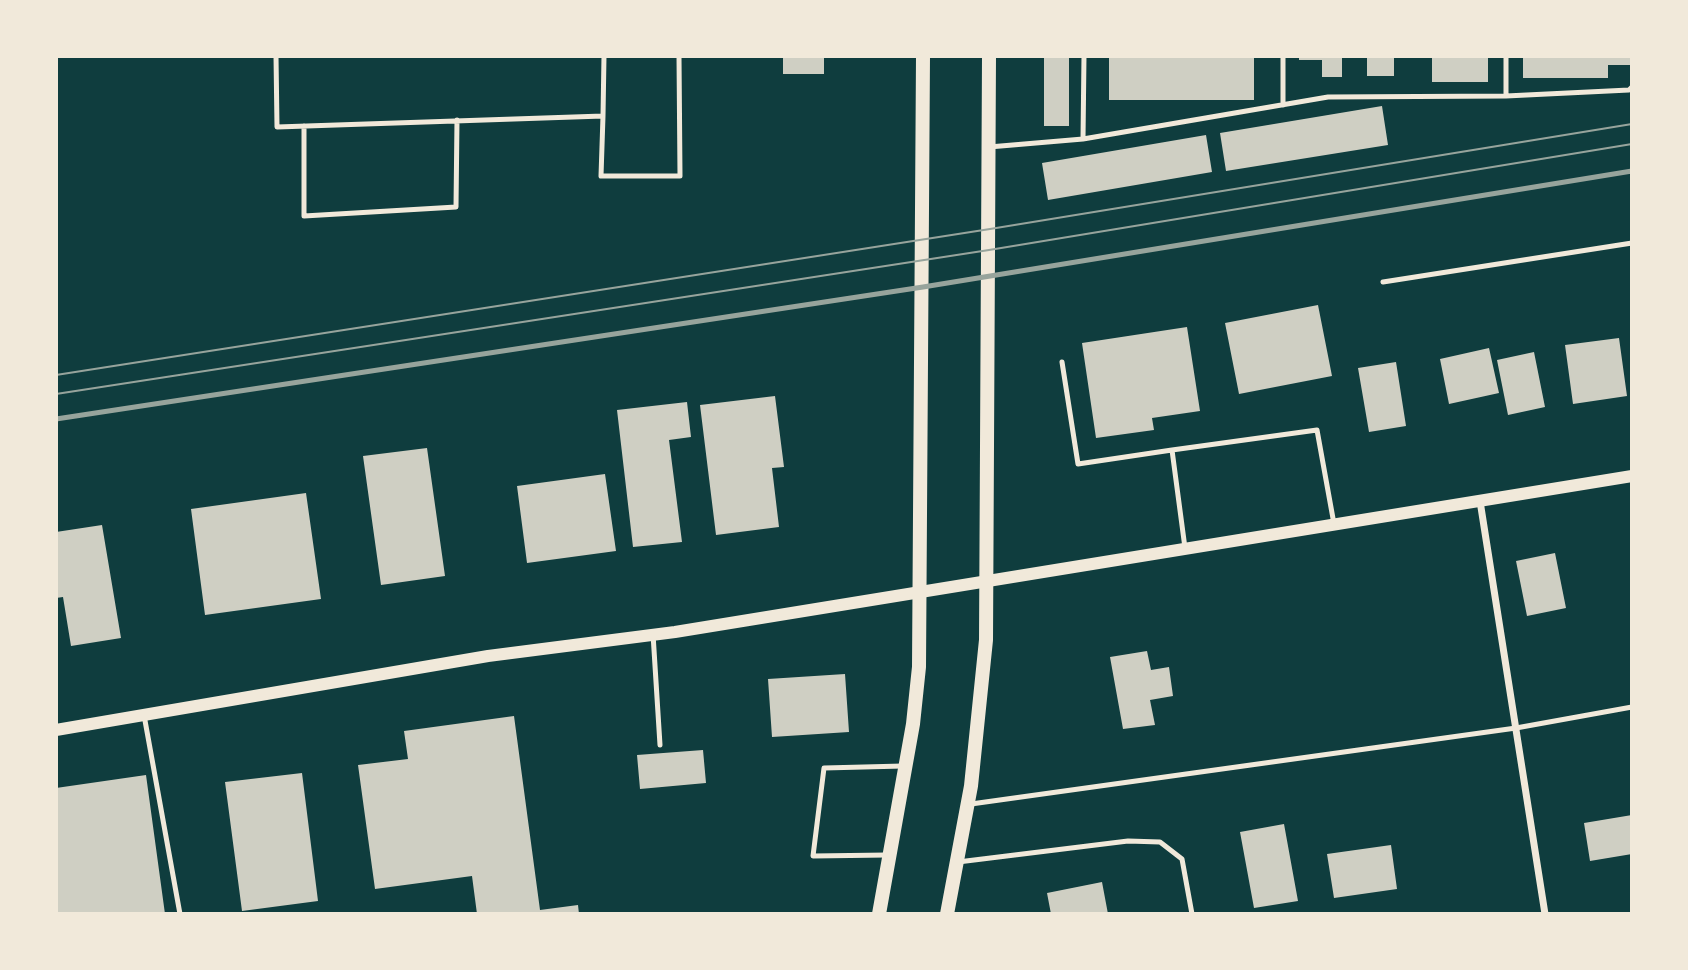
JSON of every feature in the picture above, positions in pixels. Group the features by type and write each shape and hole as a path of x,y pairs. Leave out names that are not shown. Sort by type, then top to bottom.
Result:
{"main road":[{"path":"879,914 906,766 919,667 923,56"},
{"path":"947,914 967,805 982,683 988,580 985,442 989,56"}],"street":[{"path":"56,730 488,656 919,593 1632,476"},
{"path":"1480,501 1545,914"}],"lane":[{"path":"276,56 277,127 603,116"},
{"path":"604,56 601,176 680,176 679,56"},
{"path":"1083,139 1084,56"},
{"path":"1283,56 1283,105"},
{"path":"1506,56 1506,96"},
{"path":"989,147 1083,139 1328,97 1506,96 1629,90 1632,87"},
{"path":"303,126 304,216 456,207 457,120"},
{"path":"1383,282 1632,243"},
{"path":"1062,362 1078,464 1317,430 1334,524"},
{"path":"1172,450 1185,548"},
{"path":"653,634 660,745"},
{"path":"967,805 1516,727 1632,707"},
{"path":"144,715 180,914"},
{"path":"890,855 813,856 824,768 906,766"},
{"path":"956,862 1128,841 1160,842 1182,859 1192,914"}],"building":[{"path":"783,56 824,56 824,74 783,74"},
{"path":"1044,56 1069,56 1069,126 1044,126"},
{"path":"1109,56 1254,56 1254,100 1109,100"},
{"path":"1299,56 1342,56 1342,77 1322,77 1322,60 1299,60"},
{"path":"1367,56 1394,56 1394,76 1367,76"},
{"path":"1432,56 1488,56 1488,82 1432,82"},
{"path":"1523,56 1630,56 1630,65 1608,65 1608,78 1523,78"},
{"path":"1382,106 1388,145 1226,171 1220,133"},
{"path":"1206,135 1212,172 1048,200 1042,163"},
{"path":"1318,305 1332,376 1239,394 1225,323"},
{"path":"1187,327 1200,411 1152,418 1154,430 1096,438 1082,343"},
{"path":"1619,338 1627,396 1573,404 1565,345"},
{"path":"1489,348 1499,393 1449,404 1440,359"},
{"path":"1534,352 1545,407 1508,415 1497,360"},
{"path":"1396,362 1406,426 1369,432 1358,368"},
{"path":"775,396 784,467 772,468 779,527 716,535 700,405"},
{"path":"687,402 691,437 669,440 682,542 633,547 617,410"},
{"path":"427,448 445,576 381,585 363,456"},
{"path":"605,474 616,551 527,563 517,486"},
{"path":"306,493 321,599 205,615 191,509"},
{"path":"102,525 121,638 71,646 63,597 56,598 56,532"},
{"path":"1555,553 1566,608 1527,616 1516,561"},
{"path":"1147,651 1151,670 1169,667 1173,696 1150,700 1155,725 1123,729 1110,657"},
{"path":"845,674 849,732 772,737 768,679"},
{"path":"514,716 540,910 578,905 579,914 477,914 472,876 375,889 358,765 408,759 404,731"},
{"path":"703,750 706,783 640,789 637,755"},
{"path":"302,773 318,901 242,911 225,782"},
{"path":"146,775 165,914 56,914 56,788"},
{"path":"1632,815 1632,854 1590,861 1584,823"},
{"path":"1284,824 1298,901 1254,908 1240,832"},
{"path":"1391,845 1397,889 1334,898 1327,854"},
{"path":"1102,882 1108,914 1051,914 1047,893"}],"tram line":[{"path":"56,375 990,229 1632,124"},
{"path":"56,394 989,250 1632,144"}],"railway":[{"path":"56,419 923,287 1632,171"}]}
